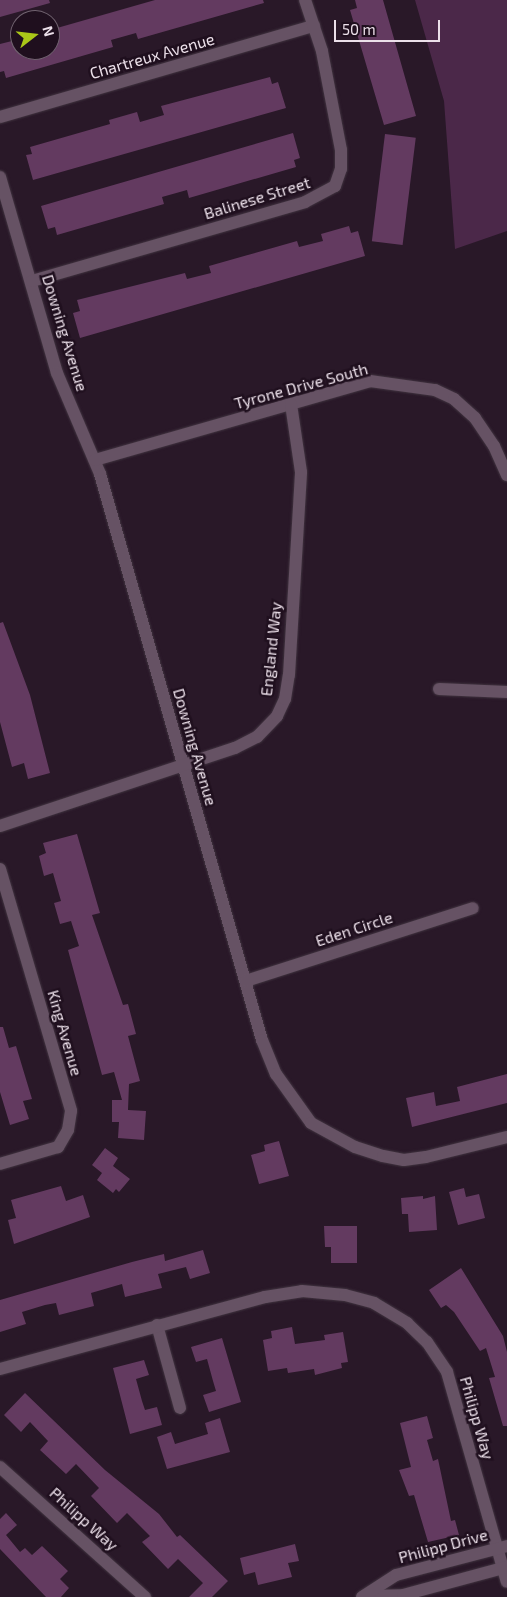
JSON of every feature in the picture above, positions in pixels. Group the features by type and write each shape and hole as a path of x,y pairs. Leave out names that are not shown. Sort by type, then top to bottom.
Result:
{"street":[{"name":"Balinese Street","path":"32,282 305,202 335,186 341,169 341,150 322,51 305,0"},
{"name":"Chartreux Avenue","path":"0,117 314,26"},
{"name":"Downing Avenue","path":"0,177 57,373 95,460 246,981 276,1074 296,1107 326,1133 355,1147 404,1160 466,1149 507,1138"},
{"name":"Tyrone Drive South","path":"95,460 370,381 435,390 454,399 474,418 494,446 507,475"},
{"name":"England Way","path":"0,826 235,748 257,737 277,716 285,699 301,472 291,404"},
{"path":"439,689 507,692"},
{"name":"King Avenue","path":"0,870 71,1111 68,1130 58,1146 0,1164"},
{"name":"Eden Circle","path":"246,981 473,908"},
{"name":"Philipp Way","path":"0,1369 228,1305 302,1291 345,1295 374,1303 407,1323 427,1342 446,1372 501,1547 507,1582"},
{"path":"157,1325 180,1408"},
{"name":"Philipp Way","path":"0,1467 145,1597"},
{"name":"Philipp Drive","path":"363,1597 396,1576 501,1547"},
{"name":"Philipp Drive","path":"363,1597 402,1595 504,1568"}],"shaded area":[{"path":"415,0 507,0 507,231 455,249 444,101"}],"building":[{"path":"0,0 49,0 50,3 25,10 10,10 10,14 0,17"},
{"path":"155,0 263,0 264,3 138,39 136,33 111,40 113,47 6,78 4,71 0,72 0,44 10,42 10,60 60,60 60,27"},
{"path":"355,0 383,0 416,116 384,125 350,10 357,8"},
{"path":"270,77 272,84 278,82 286,108 33,180 26,155 32,154 30,147 110,124 109,120 137,112 140,122 164,115 161,106"},
{"path":"293,133 300,158 294,160 296,167 189,198 187,190 162,197 164,204 57,235 55,227 48,229 41,206"},
{"path":"385,134 416,138 403,245 372,241"},
{"path":"349,226 351,233 358,231 365,256 80,338 73,313 80,311 77,300 185,273 187,279 211,273 209,266 297,241 299,247 323,241 321,234"},
{"path":"3,622 30,695 50,773 28,779 24,763 12,767 0,722 0,623"},
{"path":"77,834 100,913 92,915 123,1005 128,1004 136,1034 128,1036 140,1081 129,1084 128,1110 146,1111 144,1140 118,1138 119,1122 112,1122 112,1100 122,1100 114,1072 102,1075 68,950 79,946 71,921 60,924 54,903 61,901 53,873 44,876 39,856 46,853 43,843"},
{"path":"0,1027 3,1027 9,1048 16,1046 32,1099 23,1101 29,1119 10,1125 0,1092"},
{"path":"507,1074 507,1103 412,1127 406,1098 434,1092 436,1106 460,1101 457,1087"},
{"path":"279,1141 289,1176 259,1184 251,1155 265,1151 264,1145"},
{"path":"105,1148 118,1158 113,1166 130,1179 119,1192 116,1189 113,1193 97,1180 102,1173 92,1165"},
{"path":"61,1186 66,1201 83,1195 90,1217 14,1244 8,1220 16,1218 11,1200"},
{"path":"464,1188 466,1197 479,1194 485,1218 458,1225 449,1192"},
{"path":"423,1196 423,1199 435,1196 437,1230 409,1232 408,1214 402,1214 401,1198"},
{"path":"324,1226 357,1226 357,1263 331,1263 331,1247 325,1247"},
{"path":"203,1250 210,1273 190,1279 186,1267 158,1274 162,1288 125,1297 122,1284 91,1293 94,1306 59,1315 56,1303 45,1305 22,1312 26,1324 0,1332 0,1300 164,1254 165,1261"},
{"path":"461,1268 503,1336 507,1352 507,1426 503,1426 489,1378 495,1377 486,1348 480,1351 454,1312 446,1305 441,1308 429,1290"},
{"path":"292,1327 295,1344 325,1340 324,1335 343,1332 348,1362 341,1363 342,1368 315,1375 314,1369 288,1373 287,1368 268,1371 263,1340 272,1338 271,1331"},
{"path":"222,1338 241,1402 209,1412 203,1395 216,1391 207,1359 196,1362 191,1347"},
{"path":"144,1360 149,1375 136,1379 142,1401 145,1410 157,1407 162,1425 130,1434 113,1368"},
{"path":"25,1393 105,1470 159,1514 177,1537 180,1535 228,1581 212,1597 189,1597 203,1583 178,1559 168,1569 142,1542 150,1536 127,1513 117,1523 91,1496 99,1488 76,1464 66,1474 40,1450 48,1441 30,1422 21,1432 4,1415"},
{"path":"427,1416 433,1438 427,1440 433,1461 438,1459 451,1521 455,1520 459,1535 428,1542 414,1495 409,1496 399,1470 411,1467 400,1423"},
{"path":"220,1418 230,1452 167,1469 157,1437 171,1432 175,1444 208,1434 205,1423"},
{"path":"6,1513 17,1525 6,1535 20,1552 25,1548 32,1555 42,1546 68,1571 60,1579 69,1588 61,1597 46,1597 0,1549 0,1519"},
{"path":"295,1544 299,1561 288,1563 292,1577 258,1585 255,1572 244,1575 240,1558"}]}
